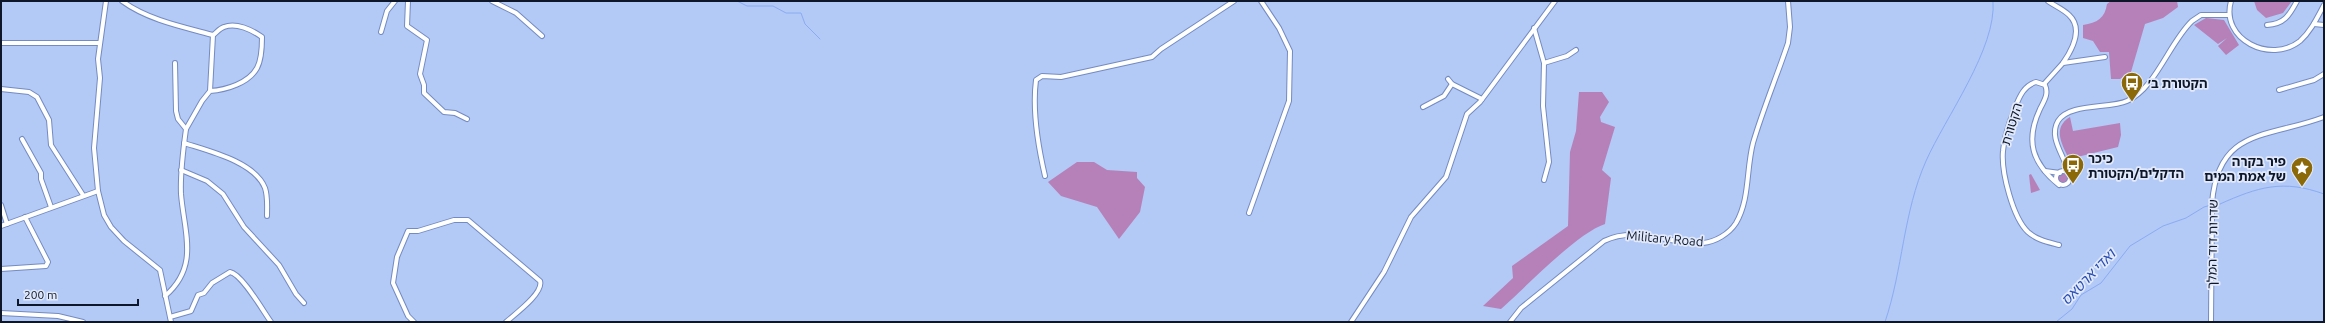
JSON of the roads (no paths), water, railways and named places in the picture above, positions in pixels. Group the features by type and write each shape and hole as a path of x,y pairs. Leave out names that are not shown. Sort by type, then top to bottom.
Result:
{"street":[{"path":"106,1 98,59 100,78 94,137 98,191 104,215 111,227 124,241 160,270 171,320 191,311 198,295 204,293 212,283 230,272 234,273 244,284 271,322"},
{"path":"122,1 132,8 148,15 213,35"},
{"path":"381,32 387,11 395,1"},
{"path":"408,1 408,26 427,40 420,74 424,84 424,93 444,112 455,113 467,119"},
{"path":"492,1 516,13 542,36"},
{"path":"1045,176 1039,151 1035,104 1036,80 1042,76 1062,77 1152,58 1161,49 1234,1"},
{"path":"1250,213 1266,161 1275,142 1289,100 1290,51 1279,28 1261,1"},
{"path":"1350,322 1384,272 1411,217 1446,177 1467,114 1482,99 1555,1"},
{"name":"Military Road","path":"1510,322 1521,308 1604,241 1613,236 1634,233 1686,242 1704,243 1721,237 1735,225 1746,195 1753,144 1788,43 1790,27 1788,1"},
{"path":"2044,84 2070,53 2075,39 2075,22 2069,14 2048,1"},
{"path":"2231,1 2228,15 2236,33 2257,48 2268,50 2284,48 2295,44 2306,35 2314,24 2324,5"},
{"path":"2267,25 2283,21 2291,12 2297,1"},
{"path":"2060,152 2060,172 2057,180 2059,185 2065,186 2068,183 2068,172 2060,152 2055,133 2060,118 2071,111 2106,106 2130,99 2144,88 2192,21 2201,15 2228,15"},
{"path":"2314,24 2324,25"},
{"path":"165,296 177,286 188,254 181,193 181,170 184,143 186,130 202,101 210,91 213,35 224,26 246,28 262,37 262,49 258,67 247,78 225,90 210,91"},
{"path":"1534,28 1544,63 1543,106 1549,162 1544,180"},
{"path":"1,43 100,43"},
{"path":"1544,63 1567,56 1576,50"},
{"path":"2062,63 2105,57"},
{"path":"175,63 176,111 178,119 186,130"},
{"path":"2280,90 2314,80 2324,74"},
{"path":"1448,79 1452,84 1482,99"},
{"name":"הקטורת","path":"2059,185 2040,167 2031,138 2034,123 2047,94 2044,84 2040,82 2032,83 2025,88 2020,96 2006,136 2003,163 2014,206 2024,227 2038,239 2059,245"},
{"path":"1423,107 1444,96 1452,84"},
{"path":"1,89 29,92 37,97 49,120 51,145 83,195"},
{"name":"שדרות דוד המלך","path":"2211,322 2212,205 2218,171 2230,155 2246,141 2262,133 2324,117"},
{"path":"22,139 41,173 41,179 51,207"},
{"path":"184,143 251,169 265,187 268,200 267,216"},
{"path":"2040,167 2048,173 2068,172"},
{"path":"181,170 207,181 223,194 244,227 279,265 304,303"},
{"path":"1,226 83,195 98,191"},
{"path":"1,204 8,224"},
{"path":"1,269 46,266 48,262 25,217"},
{"path":"414,322 408,316 393,283 396,258 408,231 464,219 473,223 487,238 540,280 540,288 528,303 506,322"},
{"path":"1,313 58,316 83,322"}],"waterway":[{"path":"737,1 747,6 773,6 786,13 801,13 805,24 820,39"},
{"path":"1885,322 1896,282 1912,201 1918,181 1934,144 1979,61 1987,40 1992,20 1993,1"},
{"path":"2220,204 2247,193 2271,187 2296,187 2309,189 2324,194"},
{"name":"ואדי ארטאס","path":"2214,205 2220,204"},
{"name":"ואדי ארטאס","path":"2056,322 2072,309 2081,295 2101,283 2130,246 2163,226 2186,218 2204,207 2211,205"}],"place":[{"name":"הקטורת ב׳","path":"2132,102"},
{"name":"כיכר הדקלים/הקטורת","path":"2073,184"},
{"name":"פיר בקרה של אמת המים","path":"2302,188"}]}
